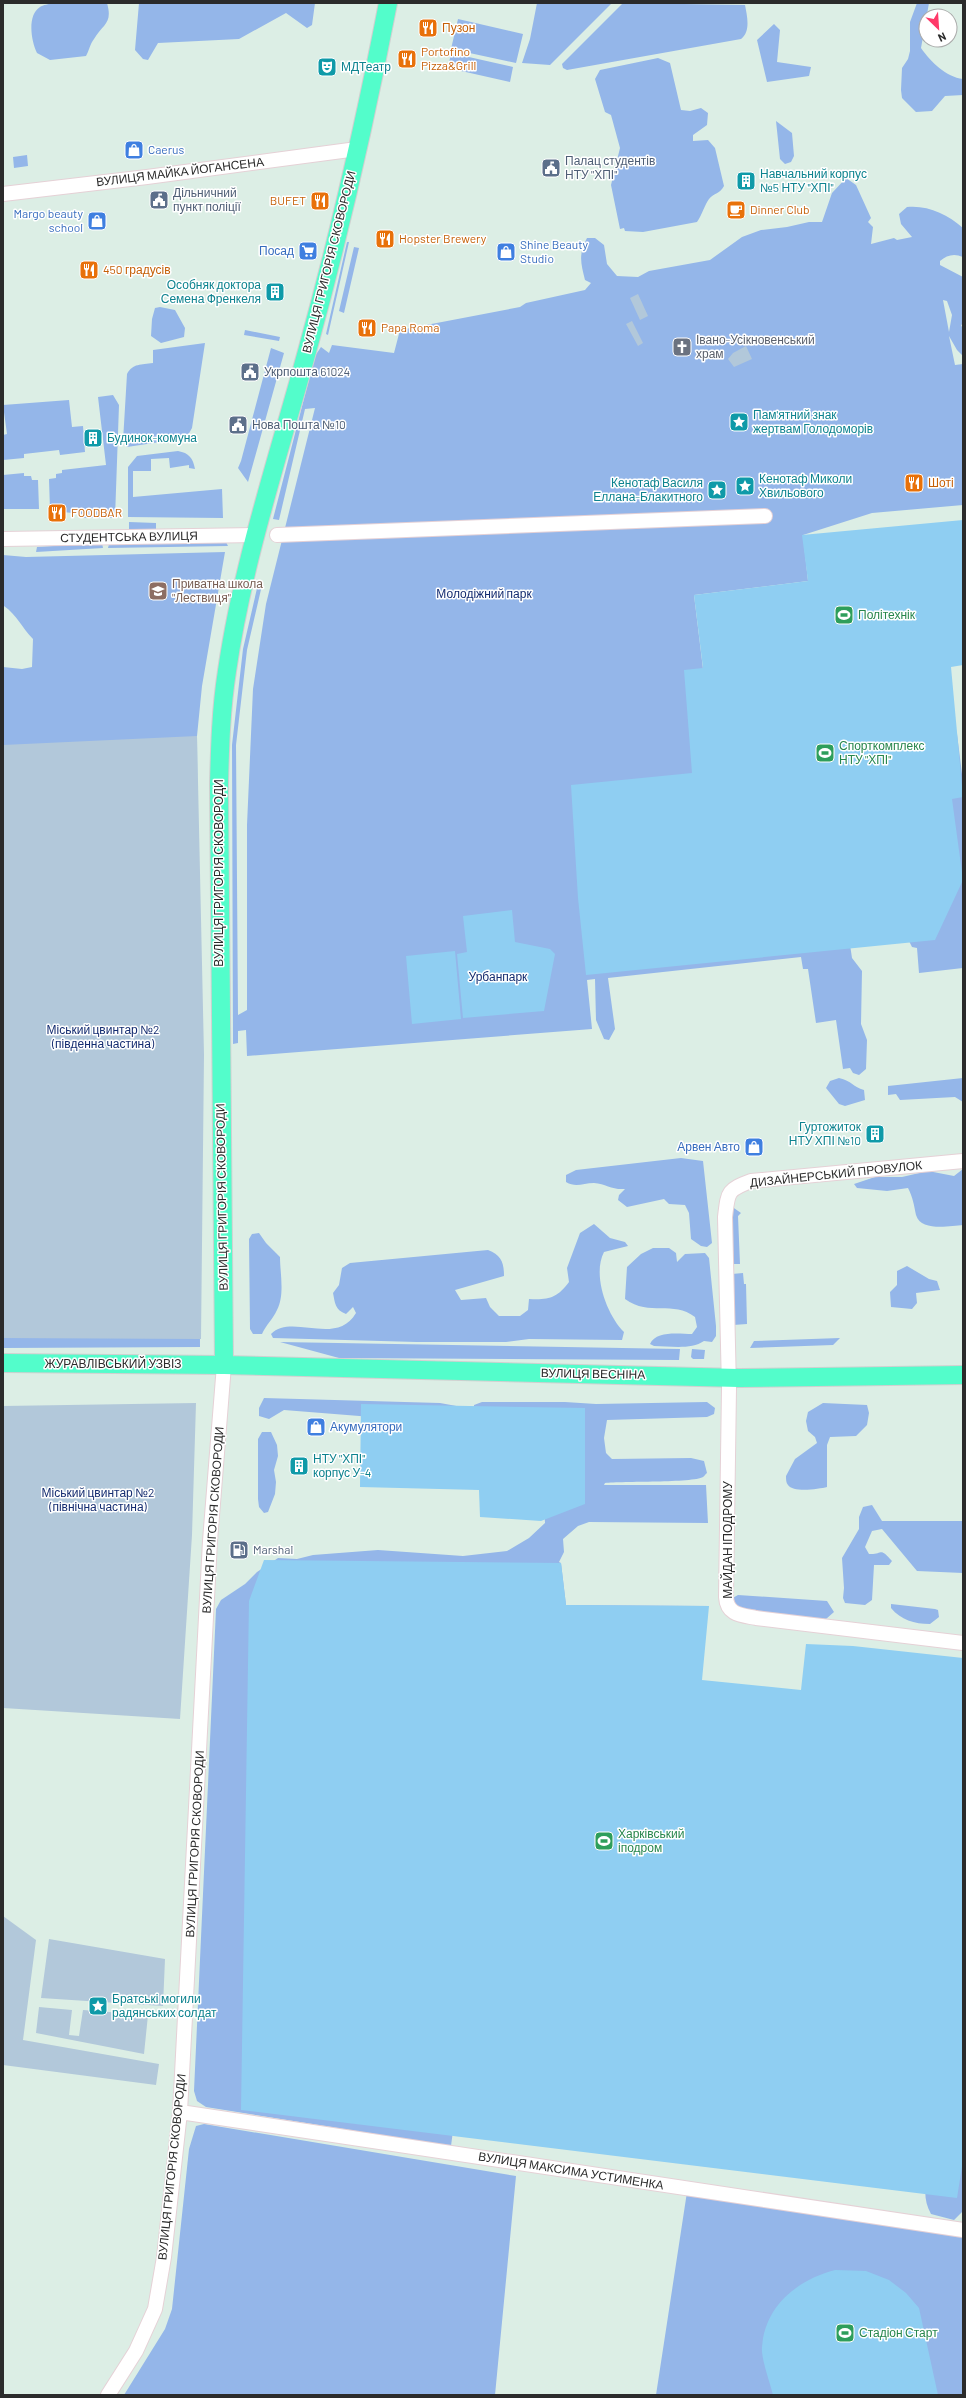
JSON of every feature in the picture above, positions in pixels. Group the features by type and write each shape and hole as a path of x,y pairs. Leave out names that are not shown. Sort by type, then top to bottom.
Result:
{"main road":[{"name":"ВУЛИЦЯ ГРИГОРІЯ СКОВОРОДИ","path":"224,1365 219,784 220,731 232,644 256,535 310,341 356,149 388,3"},
{"name":"ЖУРАВЛІВСЬКИЙ УЗВІЗ","path":"3,1363 224,1365"},
{"name":"ВУЛИЦЯ ВЕСНІНА","path":"224,1365 728,1378 963,1375"}],"street":[{"name":"ВУЛИЦЯ МАЙКА ЙОГАНСЕНА","path":"3,194 356,149"},
{"path":"277,535 765,516"},
{"name":"СТУДЕНТСЬКА ВУЛИЦЯ","path":"3,539 256,535"},
{"name":"ДИЗАЙНЕРСЬКИЙ ПРОВУЛОК","path":"728,1378 725,1218 727,1198 734,1187 751,1181 963,1161"},
{"name":"ВУЛИЦЯ ГРИГОРІЯ СКОВОРОДИ","path":"108,2395 136,2351 155,2309 164,2257 180,2112 210,1541 224,1365"},
{"name":"МАЙДАН ІПОДРОМУ","path":"728,1378 726,1597 728,1607 731,1611 756,1618 963,1643"},
{"name":"ВУЛИЦЯ МАКСИМА УСТИМЕНКА","path":"180,2112 963,2230"}],"green space":[{"path":"53,3 107,3 109,10 108,20 97,34 86,56 50,60 37,53 33,42 31,28 33,16 40,7"},
{"path":"139,3 315,3 312,25 307,28 286,13 239,39 158,43 148,60 143,59 135,50"},
{"path":"537,3 612,3 550,65 522,63 530,39"},
{"path":"623,3 745,5 747,28 741,39 567,70 563,68 562,64"},
{"path":"917,3 929,3 928,8 918,8 918,48 921,48 939,68 957,78 963,79 963,95 945,96 932,111 916,112 902,98 902,68 908,59 910,51 910,22"},
{"path":"458,19 523,34 516,63 451,49"},
{"path":"774,24 780,30 777,62 811,67 809,76 767,82 757,40"},
{"path":"451,53 513,67 510,82 448,68"},
{"path":"658,58 670,63 681,110 690,111 701,108 708,113 707,125 693,135 693,141 708,140 715,148 724,186 721,191 709,199 697,222 643,232 625,231 624,228 620,229 611,185 620,148 611,115 605,112 595,79 600,70"},
{"path":"776,121 792,133 794,156 791,162 785,164 780,159"},
{"path":"27,155 28,166 14,168 13,157"},
{"name":"Молодіжний парк","path":"846,178 856,185 871,218 868,222 873,227 871,244 894,238 897,240 912,237 901,224 899,214 907,207 922,207 930,209 944,215 963,228 963,257 954,255 945,257 940,261 940,265 963,277 963,324 961,325 963,329 963,356 957,350 949,336 955,365 963,364 963,505 872,513 803,535 808,581 694,595 703,669 938,737 957,734 963,782 963,968 919,973 917,948 912,947 908,939 849,938 852,958 862,971 861,1024 867,1040 866,1069 859,1075 853,1073 850,1068 843,1069 836,1020 816,1023 808,969 803,969 801,957 608,978 615,1029 609,1040 604,1039 596,1020 595,979 587,980 592,1029 247,1056 246,1030 238,1031 238,1043 233,1044 232,745 243,649 258,584 262,585 247,650 236,745 238,1015 247,1010 247,825 253,689 266,604 315,408 305,409 279,520 273,519 315,356 321,347 329,353 332,345 394,353 400,330 520,307 526,303 585,290 591,283 585,280 581,259 582,249 587,238 595,238 604,245 607,264 617,276 638,277 649,271 710,260 742,237 761,230 787,227 809,222 822,222 832,193","holes":["943,300 947,301 952,315 949,332"]},
{"path":"347,242 349,242 328,335 326,334"},
{"path":"354,247 359,248 344,313 339,311"},
{"path":"638,294 648,316 640,320 630,298"},
{"path":"160,307 175,310 185,328 184,337 161,343 151,336 152,319 155,308"},
{"path":"632,321 643,343 638,346 626,324"},
{"path":"245,330 280,337 279,341 244,335"},
{"path":"205,343 192,428 188,435 180,439 127,447 123,441 127,374 129,370 138,365 153,363 153,350"},
{"path":"746,346 752,359 734,367 728,359 733,353"},
{"path":"271,348 284,353 248,482 238,468"},
{"path":"113,395 119,405 115,518 82,518 82,514 63,512 60,510 50,510 49,479 56,478 56,474 62,473 62,470 106,465 98,397"},
{"path":"69,400 72,427 83,426 85,452 60,455 59,450 24,454 24,458 3,460 3,435 7,434 3,405"},
{"path":"178,451 185,453 190,457 195,469 189,468 189,465 170,468 169,458 151,459 151,471 133,471 133,497 222,489 223,518 128,517 128,467 137,456"},
{"path":"24,473 24,476 31,476 32,480 38,480 39,509 3,509 3,475"},
{"name":"Спорткомплекс НТУ \"ХПІ\"","path":"963,520 963,665 951,667 963,797 952,799 963,880 935,940 586,975 578,898 571,785 692,773 684,670 703,668 694,595 808,581 802,535"},
{"path":"129,522 156,523 156,531 129,530"},
{"path":"226,542 228,546 108,548 109,544"},
{"path":"102,543 103,548 36,552 37,547"},
{"name":"Міський цвинтар №2 (південна частина)","path":"225,552 202,686 197,736 200,1347 3,1348 3,667 22,669 32,667 33,639 12,613 4,606 3,555 26,557"},
{"name":"Міський цвинтар №2 (південна частина)","path":"197,736 204,1055 201,1339 3,1338 3,745"},
{"name":"Урбанпарк","path":"512,910 515,942 550,949 555,954 544,1011 463,1018 457,954 467,952 463,916"},
{"path":"455,951 461,1019 412,1024 406,956"},
{"path":"839,1078 864,1090 865,1100 845,1106 839,1104 826,1088 830,1081"},
{"path":"963,1078 963,1102 955,1097 900,1100 896,1094 888,1095 888,1086"},
{"path":"681,1158 703,1161 712,1243 707,1247 701,1246 691,1239 689,1213 685,1205 669,1204 664,1199 627,1207 618,1200 619,1195 625,1189 616,1189 594,1183 573,1185 566,1182 566,1175 576,1170"},
{"path":"963,1169 963,1225 936,1227 924,1224 916,1215 908,1188 887,1191 857,1188 854,1184 875,1177 902,1177 928,1171 954,1176"},
{"path":"731,1206 741,1213 738,1216 740,1264 731,1264"},
{"path":"594,1224 610,1238 625,1242 628,1246 604,1252 600,1272 603,1294 607,1305 612,1316 624,1332 622,1340 529,1339 506,1342 417,1342 273,1338 271,1334 280,1328 302,1327 326,1329 337,1328 347,1323 356,1313 353,1307 346,1314 342,1312 336,1306 333,1293 339,1285 342,1268 350,1263 488,1250 496,1254 501,1260 504,1276 455,1290 461,1300 486,1298 490,1307 499,1316 520,1316 528,1310 529,1299 552,1297 565,1287 569,1282 567,1268 580,1233"},
{"path":"259,1233 266,1243 280,1257 282,1284 281,1298 274,1316 262,1334 253,1334 250,1329 249,1239 252,1234"},
{"path":"653,1248 669,1248 676,1253 677,1262 685,1254 705,1253 709,1258 716,1326 716,1336 712,1342 704,1341 687,1347 654,1346 650,1344 657,1337 663,1335 675,1333 692,1334 697,1327 695,1317 687,1312 643,1307 625,1299 627,1267 641,1254"},
{"path":"907,1266 929,1279 937,1281 940,1290 916,1293 917,1303 912,1309 891,1307 890,1292 897,1285 897,1271"},
{"path":"743,1273 744,1284 746,1284 747,1324 733,1325 732,1274"},
{"path":"840,1338 833,1345 750,1348 754,1341"},
{"path":"280,1342 680,1349 679,1360 339,1358"},
{"path":"692,1349 705,1350 704,1359 693,1359 691,1357"},
{"path":"264,1398 440,1403 462,1407 372,1417 284,1410 269,1419 259,1416 259,1408"},
{"path":"482,1402 565,1402 596,1404 707,1402 715,1408 714,1414 707,1417 607,1420 604,1438 606,1453 612,1459 691,1458 704,1461 707,1473 703,1477 697,1479 613,1482 605,1483 604,1485 706,1485 708,1523 589,1522 578,1526 563,1539 564,1552 559,1562 561,1563 566,1605 709,1606 469,2009 451,2146 206,2107 197,2101 194,2091 216,1609 221,1600 245,1584 257,1572 278,1558 297,1559 313,1555 378,1550 463,1556 507,1551 529,1538 545,1523 544,1505 474,1410 474,1405"},
{"name":"Міський цвинтар №2 (північна частина)","path":"196,1403 192,1535 180,1719 3,1708 3,1406"},
{"path":"823,1403 867,1405 869,1413 867,1425 856,1436 830,1437 827,1445 827,1487 806,1490 795,1489 788,1485 786,1476 795,1459 817,1443 815,1437 808,1431 806,1421 808,1412"},
{"path":"361,1404 585,1408 585,1504 541,1521 480,1517 479,1490 360,1487"},
{"path":"262,1432 271,1432 277,1445 278,1456 274,1470 276,1482 275,1494 268,1512 264,1513 259,1507 258,1499 258,1439"},
{"path":"872,1505 882,1521 963,1521 963,1573 917,1571 882,1529 872,1531 865,1547 869,1554 883,1552 892,1561 889,1565 874,1565 872,1600 865,1605 845,1603 843,1598 844,1588 842,1558 859,1529 859,1517 863,1507"},
{"name":"Харківський іподром","path":"264,1560 561,1563 566,1605 709,1606 702,1680 801,1690 806,1644 853,1646 963,1658 963,2160 957,2198 241,2110 249,1601"},
{"path":"738,1595 827,1601 834,1612 826,1619 738,1612 731,1599"},
{"path":"891,1604 935,1609 938,1610 939,1617 930,1624 913,1622 899,1616 891,1608"},
{"path":"3,1916 36,1940 23,2040 159,2064 156,2085 3,2065"},
{"path":"49,1939 165,1959 163,2006 41,1998"},
{"path":"39,2007 72,2010 69,2035 79,2036 83,2010 148,2015 144,2054 36,2033"},
{"path":"963,2119 963,2211 954,2220 931,2214 926,2201 925,2189 933,2164"},
{"path":"204,2124 516,2176 495,2395 124,2395 165,2329 172,2309 189,2149 196,2126"},
{"path":"687,2192 963,2236 963,2395 656,2395"},
{"name":"Стадіон Старт","path":"835,2270 866,2271 889,2280 906,2293 919,2308 938,2395 773,2395 762,2352 764,2332 769,2319 776,2307 796,2288 821,2274"}],"place":[{"name":"Пузон","path":"428,28"},
{"name":"Portofino Pizza&Grill","path":"407,59"},
{"name":"МДТеатр","path":"327,67"},
{"name":"Caerus","path":"134,150"},
{"name":"Палац студентів НТУ \"ХПІ\"","path":"551,168"},
{"name":"Навчальний корпус №5 НТУ \"ХПІ\"","path":"746,181"},
{"name":"Дільничний пункт поліції","path":"159,200"},
{"name":"BUFET","path":"320,201"},
{"name":"Dinner Club","path":"736,210"},
{"name":"Margo beauty school","path":"97,221"},
{"name":"Hopster Brewery","path":"385,239"},
{"name":"Посад","path":"308,251"},
{"name":"Shine Beauty Studio","path":"506,252"},
{"name":"450 градусів","path":"89,270"},
{"name":"Особняк доктора Семена Френкеля","path":"275,292"},
{"name":"Papa Roma","path":"367,328"},
{"name":"Івано-Усікновенський храм","path":"682,347"},
{"name":"Укрпошта 61024","path":"250,372"},
{"name":"Пам'ятний знак жертвам Голодоморів","path":"739,422"},
{"name":"Нова Пошта №10","path":"238,425"},
{"name":"Будинок-комуна","path":"93,438"},
{"name":"Шоті","path":"914,483"},
{"name":"Кенотаф Миколи Хвильового","path":"745,486"},
{"name":"Кенотаф Василя Еллана-Блакитного","path":"717,490"},
{"name":"FOODBAR","path":"57,513"},
{"name":"Приватна школа \"Лествиця\"","path":"158,591"},
{"name":"Політехнік","path":"844,615"},
{"name":"Спорткомплекс НТУ \"ХПІ\"","path":"825,753"},
{"name":"Гуртожиток НТУ ХПІ №10","path":"875,1134"},
{"name":"Арвен Авто","path":"754,1147"},
{"name":"Акумулятори","path":"316,1427"},
{"name":"НТУ \"ХПІ\" корпус У-4","path":"299,1466"},
{"name":"Marshal","path":"239,1550"},
{"name":"Харківський іподром","path":"604,1841"},
{"name":"Братські могили радянських солдат","path":"98,2006"},
{"name":"Стадіон Старт","path":"845,2333"}]}
